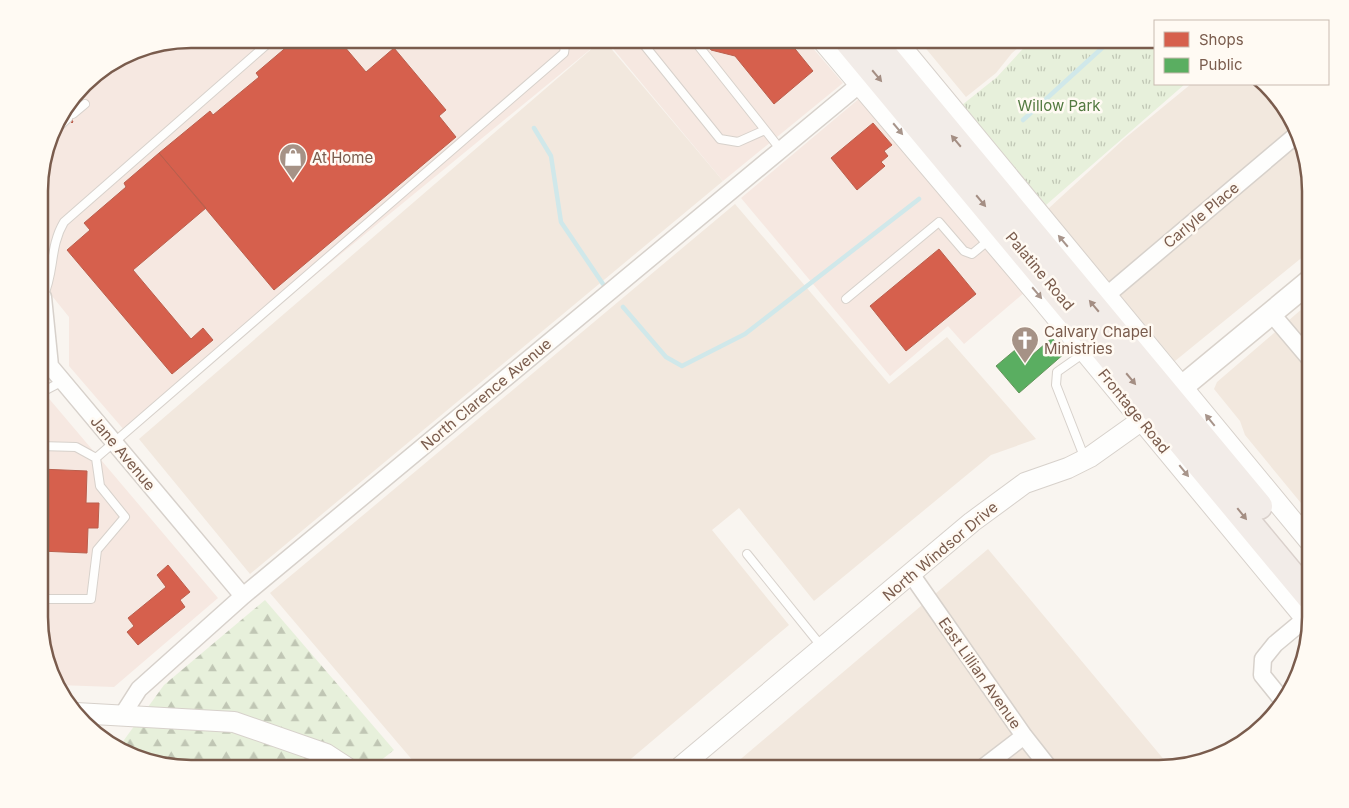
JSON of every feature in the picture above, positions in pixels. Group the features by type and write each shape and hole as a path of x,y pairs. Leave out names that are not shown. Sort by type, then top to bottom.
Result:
{"highway":[{"name":"Palatine Road","path":"853,47 1162,403 1301,559"},
{"name":"Palatine Road","path":"877,47 1162,403 1301,603"}],"main road":[{"name":"North Windsor Drive","path":"1162,403 1301,289"}],"street":[{"name":"Frontage Road","path":"828,47 1085,352 1162,403 1301,534"},
{"name":"Frontage Road","path":"902,47 1107,295 1162,403"},
{"name":"North Clarence Avenue","path":"123,714 139,689 243,596 860,84"},
{"name":"Carlyle Place","path":"1107,295 1292,139"},
{"path":"1272,313 1301,348"},
{"name":"Jane Avenue","path":"47,343 50,366 243,596"},
{"name":"North Windsor Drive","path":"689,760 972,522 1026,483 1085,459 1162,403"},
{"name":"East Lillian Avenue","path":"911,574 1024,736 1043,760"},
{"path":"1278,695 1262,675 1263,659 1275,644 1301,620"},
{"path":"84,713 234,722 326,754 335,760"},
{"path":"993,760 1024,736"}],"lane":[{"path":"47,287 56,235 64,222 264,47"},
{"path":"96,458 564,53 565,47"},
{"path":"646,47 720,139 738,142 765,130"},
{"path":"699,47 781,150"},
{"path":"66,120 85,104"},
{"path":"846,300 939,222 964,251 972,254 990,238"},
{"path":"1085,352 1057,372 1056,385 1085,459"},
{"path":"47,389 63,381"},
{"path":"47,446 76,447 96,458"},
{"path":"47,599 91,599 97,550 125,517 100,486 96,458"},
{"path":"747,554 823,648"}],"shaded area":[{"path":"190,47 593,47 125,431 69,366 69,317 47,290 47,190 52,153 67,119 83,96 103,77 136,58 162,50"},
{"path":"594,47 610,47 723,181 250,574 139,439"},
{"path":"612,47 812,47 843,83 723,181"},
{"path":"925,47 1019,47 996,73 966,97"},
{"path":"1190,85 1255,85 1266,96 1287,127 1299,162 1301,181 1301,258 1175,361 1048,209 1124,139"},
{"path":"861,97 1025,292 964,344 948,326 890,376 741,198"},
{"path":"735,204 889,384 947,337 1036,439 991,455 814,601 739,508 712,530 789,625 630,760 412,760 270,593"},
{"path":"1301,310 1301,503 1245,435 1240,421 1214,389 1217,382"},
{"path":"47,396 218,598 114,687 65,685 52,655 47,618"},
{"path":"988,549 1164,760 740,760"}],"green space":[{"name":"Willow Park","path":"1025,47 1154,47 1154,85 1184,85 1046,205 962,105 997,77"},
{"path":"265,600 394,750 381,760 190,760 153,756 124,744 124,740 164,685"}],"building: Shops":[{"name":"At Home","path":"287,47 345,47 366,72 394,48 446,110 439,116 456,137 274,290 159,153 210,111 213,115 259,77 256,73"},
{"path":"709,47 794,47 813,71 774,104 735,56 711,50"},
{"path":"70,115 73,122 68,118"},
{"path":"873,123 892,145 884,151 888,156 881,162 885,166 857,190 831,158"},
{"path":"159,153 206,208 133,270 191,339 203,328 213,340 172,374 67,250 90,230 84,223 126,187 124,183"},
{"path":"939,249 976,294 906,351 870,306"},
{"path":"47,469 87,471 86,503 99,503 98,528 88,528 87,553 47,551"},
{"path":"168,565 190,592 180,600 185,607 138,645 127,632 134,626 128,618 166,587 157,575"}],"building: Public":[{"name":"Calvary Chapel Ministries","path":"1052,338 1065,353 1019,393 996,366 1015,350 1024,362"}],"waterway":[{"path":"1023,120 1103,47"},
{"path":"534,128 551,156 561,222 603,284"},
{"path":"623,307 666,357 682,366 745,334 919,199"}],"place":[{"name":"At Home","path":"293,181"},
{"name":"Calvary Chapel Ministries","path":"1025,364"}]}
